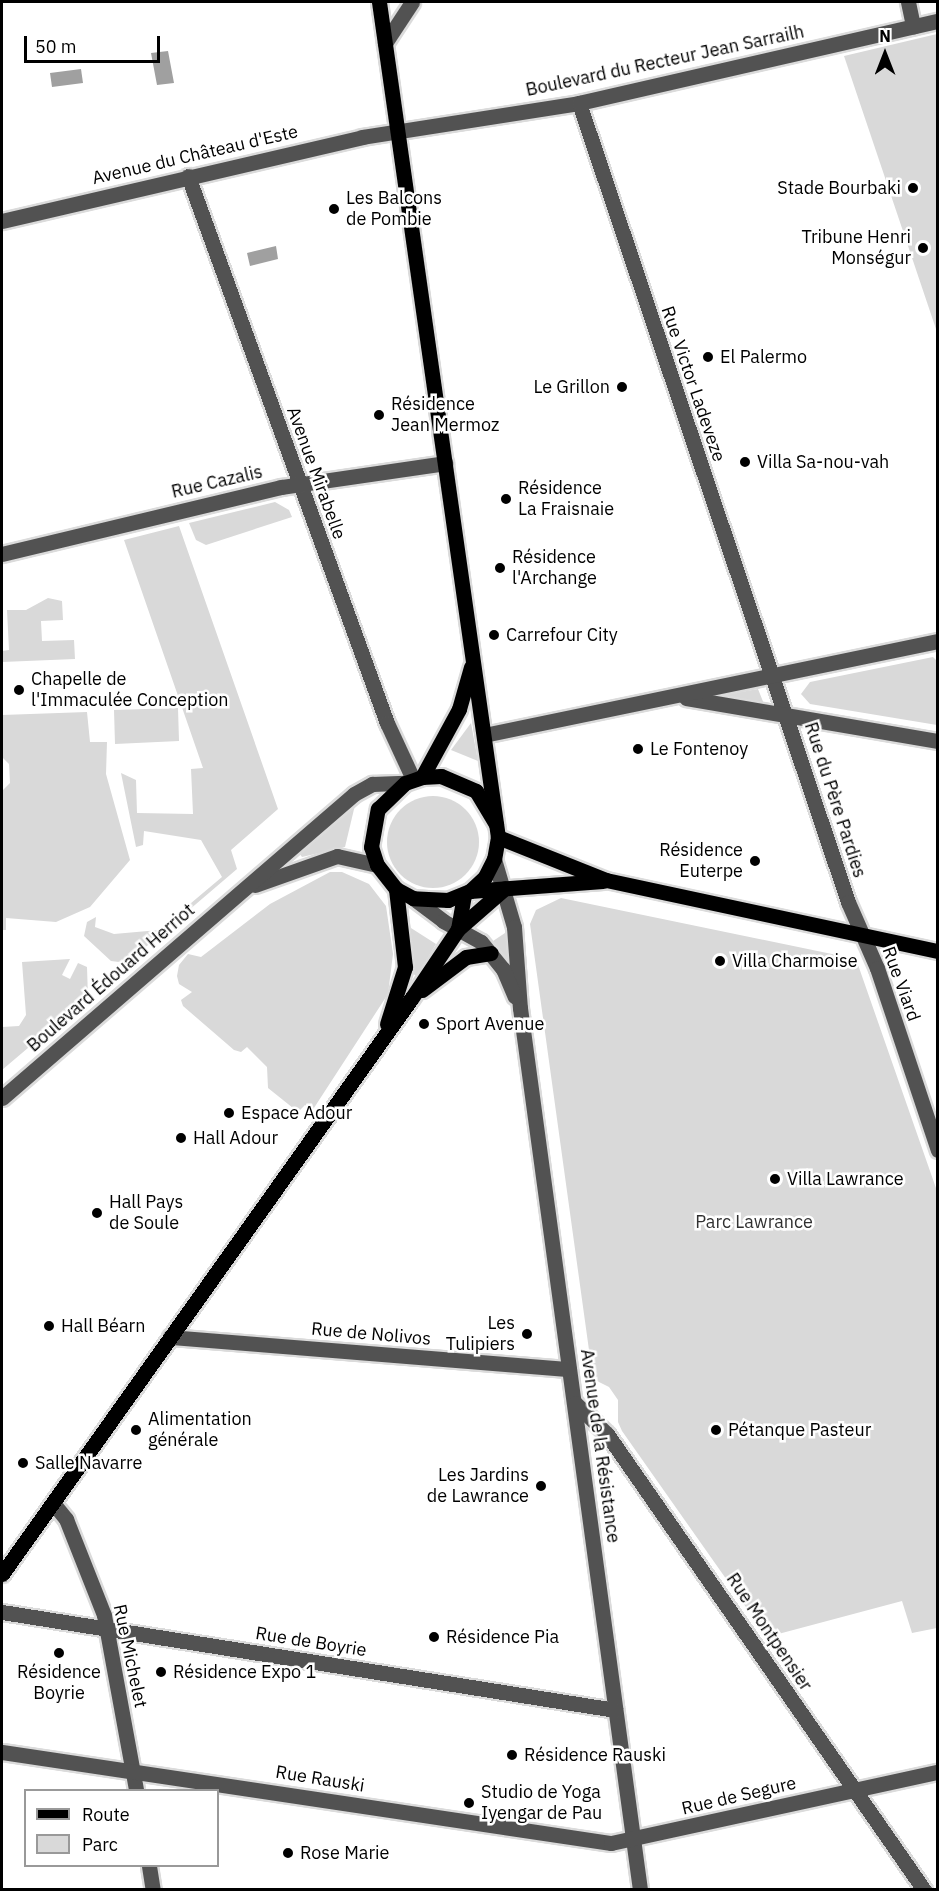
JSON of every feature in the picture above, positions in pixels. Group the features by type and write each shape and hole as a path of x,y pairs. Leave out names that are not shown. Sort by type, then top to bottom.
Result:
{"main road":[{"path":"379,2 445,463 471,664 484,735 497,830 494,859 485,877 467,893 458,929"},
{"path":"471,664 459,709 413,780 382,804 372,828 377,865 396,889 413,898 448,900 467,893 505,888 606,880"},
{"path":"413,780 441,776 476,791 497,830 606,880 938,951"},
{"path":"2,1574 411,999 458,929 505,888"},
{"path":"383,1037 405,966 396,889"},
{"path":"411,999 466,957 491,952"}],"street":[{"path":"385,43 412,2"},
{"path":"908,2 913,26"},
{"name":"Boulevard du Recteur Jean Sarrailh","path":"398,130 579,103 938,21"},
{"name":"Rue Victor Ladeveze","path":"579,103 774,676"},
{"name":"Avenue du Château d'Este","path":"2,221 188,176 398,130"},
{"name":"Avenue Mirabelle","path":"188,176 391,735 413,780"},
{"name":"Rue Cazalis","path":"2,554 298,483 445,463"},
{"path":"484,735 938,641"},
{"name":"Rue du Père Pardies","path":"774,676 861,935"},
{"path":"678,696 788,717 938,741"},
{"name":"Boulevard Édouard Herriot","path":"2,1098 354,794 372,784 413,780"},
{"name":"Boulevard Édouard Herriot","path":"247,888 337,856 377,865"},
{"name":"Avenue de la Résistance","path":"494,859 505,888 514,927 520,1008 640,1890"},
{"name":"Avenue de la Résistance","path":"413,898 458,929 482,942 491,952 520,1008"},
{"name":"Rue Viard","path":"861,935 877,968 938,1150"},
{"name":"Rue de Nolivos","path":"170,1337 569,1370"},
{"name":"Rue Montpensier","path":"575,1403 607,1434 924,1890"},
{"name":"Rue Michelet","path":"53,1503 66,1519 76,1542 108,1630 136,1789"},
{"name":"Rue de Boyrie","path":"2,1612 615,1710"},
{"name":"Rue Rauski","path":"2,1752 611,1843 633,1840"},
{"name":"Rue de Segure","path":"633,1840 938,1772"},
{"path":"149,1867 153,1890"}],"green space":[{"name":"Stade Bourbaki","path":"938,34 937,332 844,56"},
{"path":"275,502 289,510 292,517 206,545 196,540 189,523"},
{"path":"179,526 278,809 231,850 237,869 127,963 111,961 84,936 87,922 96,917 95,927 114,934 159,930 222,877 201,840 144,831 143,845 136,847 121,773 136,780 137,813 193,814 191,769 203,768 124,540"},
{"path":"48,598 62,601 63,620 41,621 42,641 74,640 75,659 2,662 2,651 9,650 7,610 26,610"},
{"path":"933,657 937,661 937,725 810,704 801,694 810,682"},
{"path":"758,689 764,704 723,695"},
{"path":"178,708 179,741 115,744 114,710"},
{"path":"87,712 90,742 107,742 106,774 130,860 90,907 56,922 6,918 6,930 2,930 2,791 10,783 9,764 2,757 2,715"},
{"path":"471,723 478,761 451,750"},
{"path":"433,796 451,799 466,809 476,824 479,842 476,860 466,875 451,885 433,888 415,885 400,875 390,860 387,842 390,824 400,809 415,799"},
{"path":"355,805 345,847 302,857 299,853"},
{"path":"330,872 342,872 369,884 386,906 393,954 388,994 312,1111 305,1105 298,1112 268,1088 267,1067 247,1047 241,1052 234,1050 183,1006 181,1000 192,992 179,984 177,976 179,965 188,954 201,957 270,904"},
{"name":"Parc Lawrance","path":"561,898 856,959 937,1191 937,1628 912,1633 902,1601 767,1637 622,1431 618,1422 618,1400 609,1387 593,1379 530,924 536,910"},
{"path":"411,928 436,944 417,976 411,973"},
{"path":"508,931 512,965 493,941"},
{"path":"70,959 62,975 70,979 78,963 87,967 88,997 2,1070 2,1027 19,1026 26,1015 22,962"}],"shaded area":[{"path":"168,51 174,83 157,85 151,53"},
{"path":"81,69 83,83 52,87 50,73"},
{"path":"276,246 278,259 250,266 247,253"}],"place":[{"name":"Stade Bourbaki","path":"913,188"},
{"name":"Les Balcons de Pombie","path":"334,209"},
{"name":"Tribune Henri Monségur","path":"923,248"},
{"name":"El Palermo","path":"708,357"},
{"name":"Le Grillon","path":"622,387"},
{"name":"Résidence Jean Mermoz","path":"379,415"},
{"name":"Villa Sa-nou-vah","path":"745,462"},
{"name":"Résidence La Fraisnaie","path":"506,499"},
{"name":"Résidence l'Archange","path":"500,568"},
{"name":"Carrefour City","path":"494,635"},
{"name":"Chapelle de l'Immaculée Conception","path":"19,690"},
{"name":"Le Fontenoy","path":"638,749"},
{"name":"Résidence Euterpe","path":"755,861"},
{"name":"Villa Charmoise","path":"720,961"},
{"name":"Sport Avenue","path":"424,1024"},
{"name":"Espace Adour","path":"229,1113"},
{"name":"Hall Adour","path":"181,1138"},
{"name":"Villa Lawrance","path":"775,1179"},
{"name":"Hall Pays de Soule","path":"97,1213"},
{"name":"Hall Béarn","path":"49,1326"},
{"name":"Les Tulipiers","path":"527,1334"},
{"name":"Alimentation générale","path":"136,1430"},
{"name":"Pétanque Pasteur","path":"716,1430"},
{"name":"Salle Navarre","path":"23,1463"},
{"name":"Les Jardins de Lawrance","path":"541,1486"},
{"name":"Résidence Pia","path":"434,1637"},
{"name":"Résidence Boyrie","path":"59,1653"},
{"name":"Résidence Expo 1","path":"161,1672"},
{"name":"Résidence Rauski","path":"512,1755"},
{"name":"Studio de Yoga Iyengar de Pau","path":"469,1803"},
{"name":"Rose Marie","path":"288,1853"}]}
